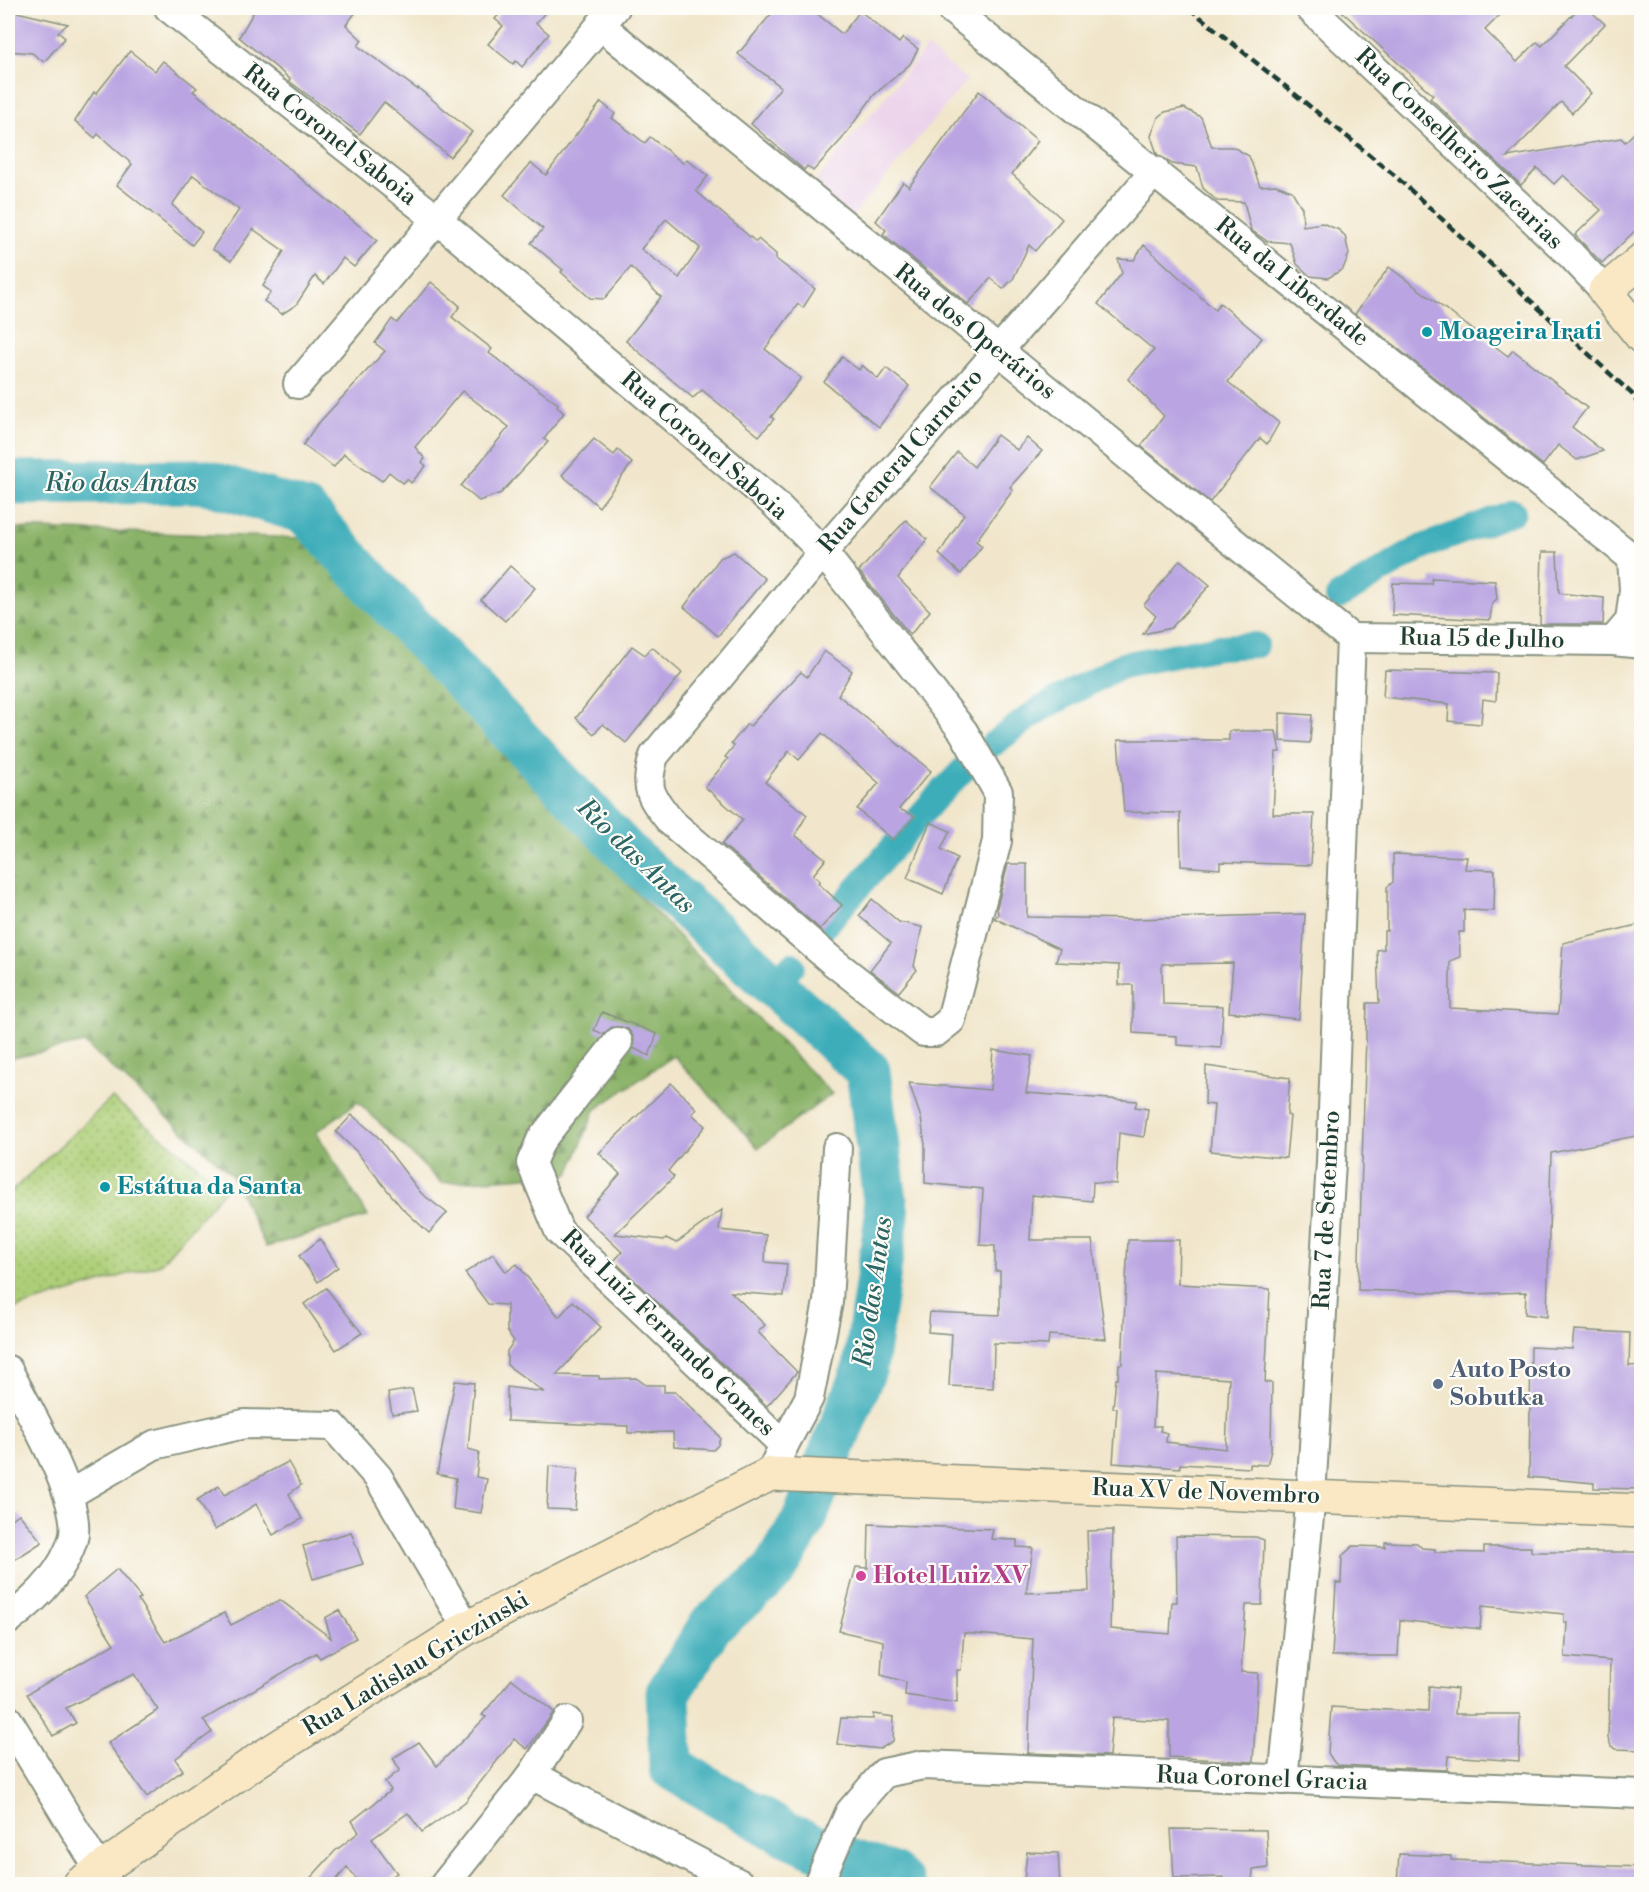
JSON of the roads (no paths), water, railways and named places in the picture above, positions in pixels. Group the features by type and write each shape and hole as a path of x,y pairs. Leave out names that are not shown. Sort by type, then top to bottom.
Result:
{"main road":[{"path":"1641,260 1605,291 1641,337"},
{"name":"Rua XV de Novembro","path":"782,1464 850,1479 1641,1511"},
{"name":"Rua Ladislau Griczinski","path":"96,1880 258,1760 467,1628 782,1464"}],"street":[{"name":"Rua Coronel Saboia","path":"169,8 438,220 774,503 823,552 963,731 998,792 997,842 951,1020"},
{"name":"Rua da Liberdade","path":"951,8 1637,563 1630,621 1613,641"},
{"name":"Rua Conselheiro Zacarias","path":"1310,8 1571,255 1605,291"},
{"path":"298,384 608,16"},
{"name":"Rua dos Operários","path":"608,16 997,350 1351,638"},
{"name":"Rua General Carneiro","path":"951,1020 936,1032 923,1032 832,961 671,822 652,799 647,779 654,756 823,552 1155,171"},
{"path":"1613,641 1641,625"},
{"name":"Rua 15 de Julho","path":"1351,638 1613,641 1641,644"},
{"name":"Rua 7 de Setembro","path":"1283,1780 1311,1496 1331,1162 1351,638"},
{"name":"Rua Luiz Fernando Gomes","path":"618,1042 541,1140 531,1163 559,1231 782,1464"},
{"path":"782,1464 809,1398 828,1302 837,1148"},
{"path":"8,1370 70,1494 74,1537 60,1569 28,1605 8,1620"},
{"path":"70,1494 154,1445 244,1424 333,1426 378,1477 467,1628"},
{"path":"8,1720 96,1880"},
{"path":"445,1884 532,1774 567,1721"},
{"name":"Rua Coronel Gracia","path":"818,1884 850,1812 884,1773 923,1765 1641,1794"},
{"path":"532,1774 740,1884"}],"waterway":[{"name":"Rio das Antas","path":"8,483 203,481 306,512 389,603 628,854 868,1071 887,1216 865,1367 804,1520 774,1571 711,1625 668,1693 671,1767 784,1833 849,1861 893,1875 902,1884"},
{"path":"1338,597 1420,548 1513,512"},
{"path":"993,744 1039,710 1122,665 1219,647 1256,645"},
{"path":"816,936 933,801 968,765"},
{"path":"773,987 792,965"}],"railway":[{"path":"1189,8 1393,174 1632,394 1642,410"}],"place":[{"name":"Moageira Irati","path":"1427,332"},
{"name":"Estátua da Santa","path":"105,1187"},
{"name":"Auto Posto Sobutka","path":"1438,1384"},
{"name":"Hotel Luiz XV","path":"861,1576"}]}
